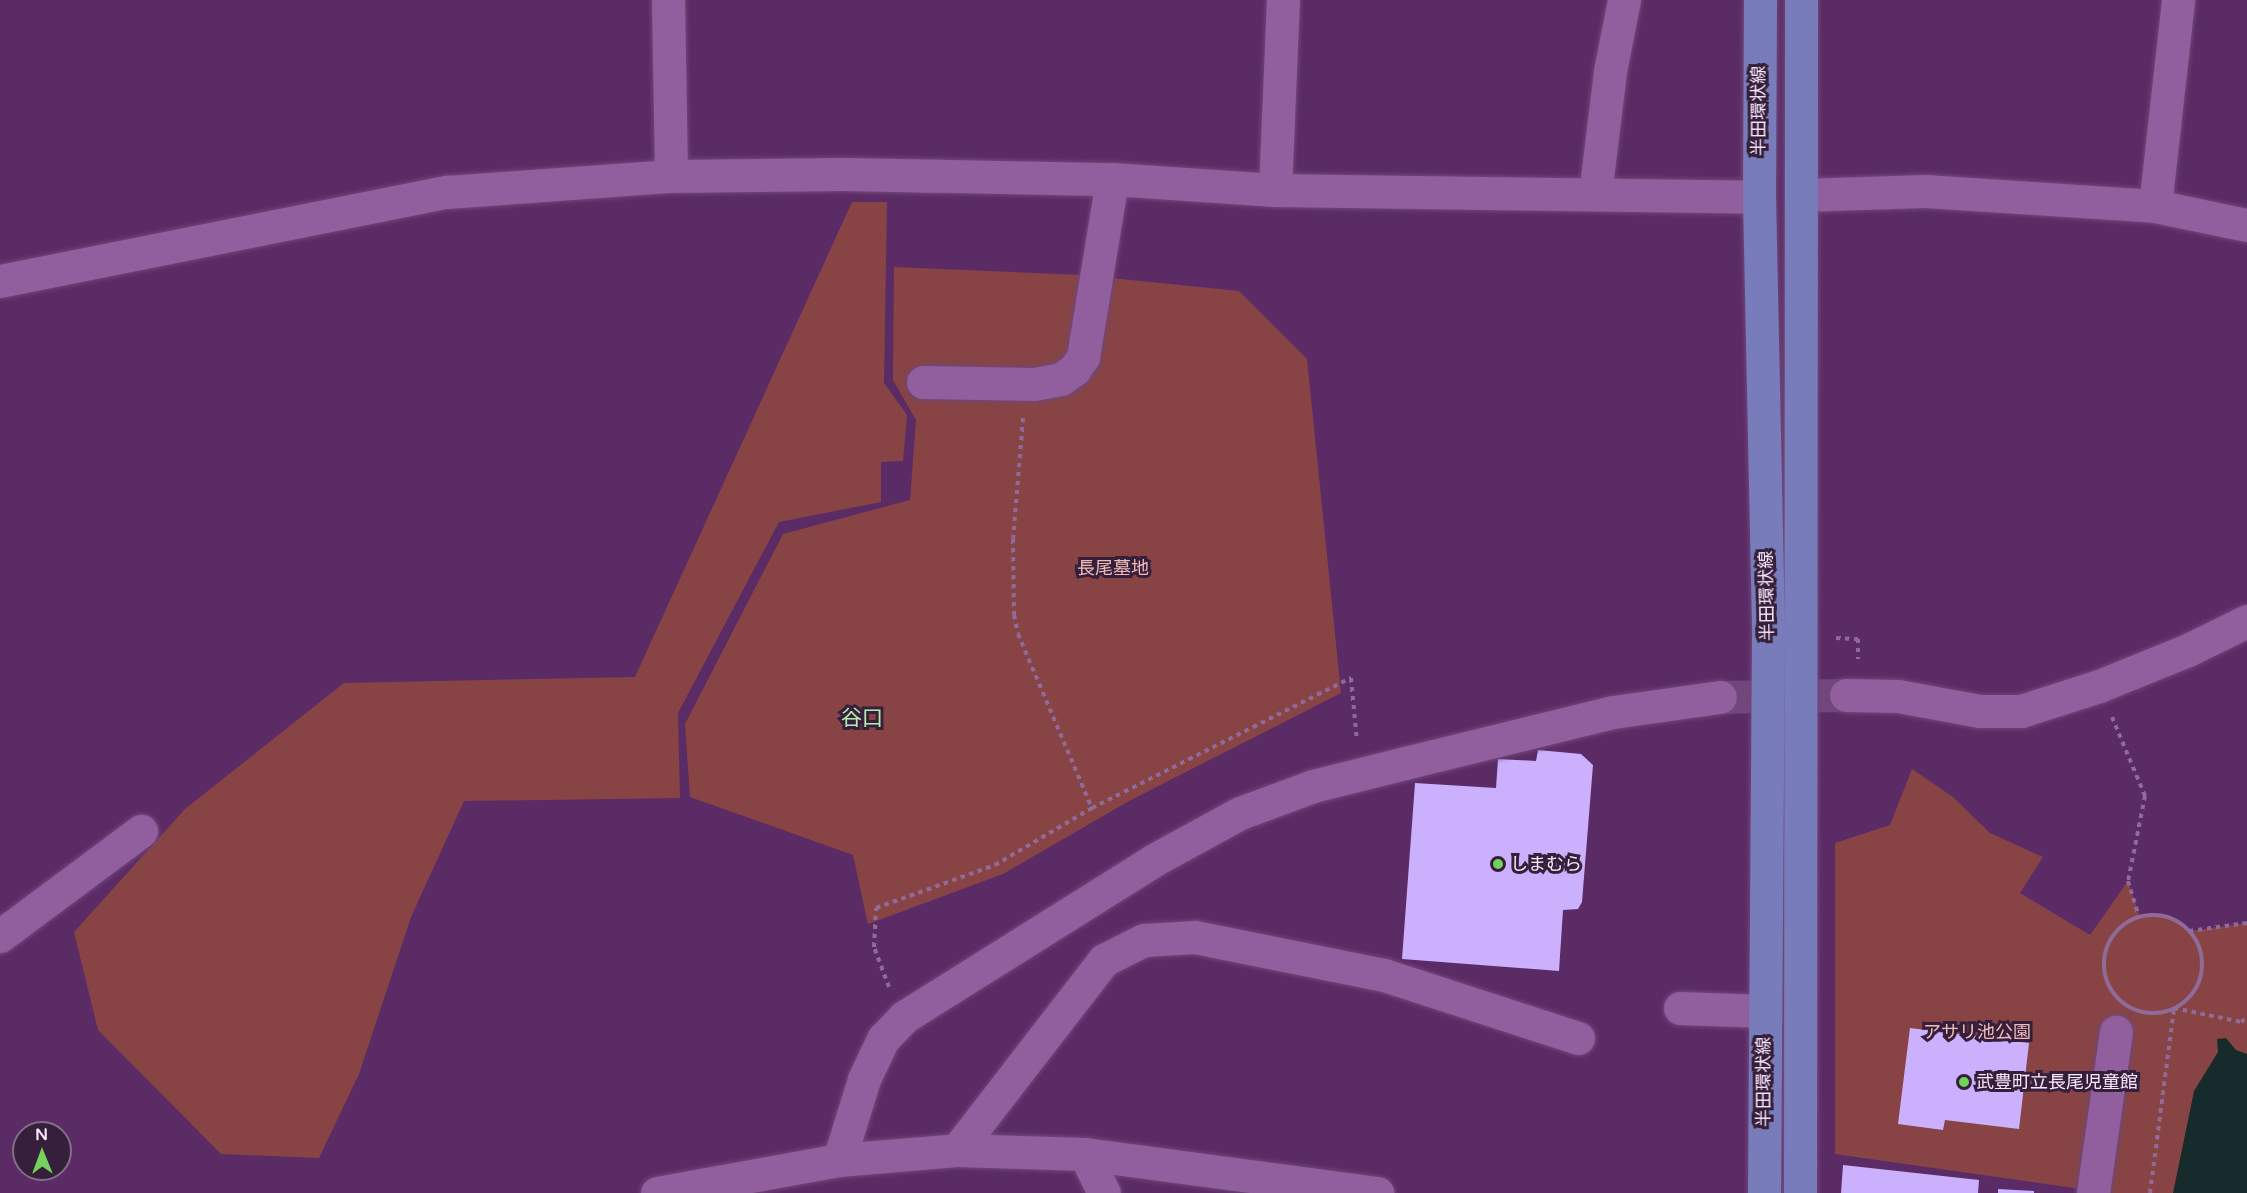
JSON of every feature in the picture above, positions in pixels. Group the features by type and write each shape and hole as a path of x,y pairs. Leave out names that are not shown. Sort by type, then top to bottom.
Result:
{"main road":[{"name":"半田環状線","path":"1760,0 1759,197 1768,637 1764,1193"},
{"name":"半田環状線","path":"1800,1193 1801,0"}],"street":[{"path":"668,0 671,176"},
{"path":"1275,190 1283,0"},
{"path":"1595,194 1623,0"},
{"path":"2155,206 2178,0"},
{"path":"0,280 447,192 671,176 843,174 1112,179 1275,190 1759,197"},
{"path":"923,382 1026,384 1061,379 1083,357 1112,179"},
{"path":"1801,195 1925,191 2155,206 2247,225"},
{"path":"1853,695 1898,696 1980,711 2021,711 2099,686 2188,650 2247,621"},
{"path":"839,1160 864,1079 883,1039 904,1017 1155,860 1231,818 1313,786 1361,774 1613,712 1720,697"},
{"path":"0,936 141,831"},
{"path":"957,1150 1104,960 1144,940 1195,936 1384,975 1578,1038"},
{"path":"1680,1008 1764,1011"},
{"path":"2093,1193 2116,1032"},
{"path":"657,1193 801,1180 839,1160 957,1150 1085,1154 1210,1181 1377,1193"},
{"path":"1085,1154 1104,1193"}],"path":[{"path":"1026,384 1013,539 1014,615 1018,634 1092,808"},
{"path":"1826,638 1858,639 1853,695"},
{"path":"904,1017 878,966 874,947 876,908 994,865 1092,808 1351,678 1361,774"},
{"path":"2099,686 2145,796 2128,881 2139,917"},
{"path":"2150,1193 2174,1008 2186,1000 2201,974 2202,958 2189,931 2166,917 2139,917 2126,923 2107,947 2106,977 2112,990 2134,1009 2146,1012 2174,1008 2241,1022 2247,1018"},
{"path":"2189,931 2247,923"}],"green space":[{"path":"852,202 887,202 884,383 907,415 903,461 881,462 881,502 779,522 678,713 680,798 464,801 411,917 359,1074 319,1158 221,1154 98,1030 74,932 185,809 344,683 635,677"},
{"name":"長尾墓地","path":"894,267 1081,275 1239,291 1307,359 1341,693 1129,801 1003,874 868,924 853,855 690,797 685,724 783,534 910,500 916,420 893,380"},
{"name":"アサリ池公園","path":"1912,769 1953,797 1990,833 2043,857 2020,893 2090,935 2128,881 2140,917 2167,917 2190,931 2247,923 2247,1193 2109,1193 1835,1154 1835,843 1890,825"}],"shaded area":[{"path":"2226,1038 2236,1050 2247,1054 2247,1193 2173,1193 2194,1091 2218,1052 2217,1039"}],"building":[{"path":"1538,750 1581,754 1593,765 1582,902 1578,909 1563,910 1559,971 1402,959 1415,783 1496,788 1498,759 1536,761"},
{"name":"武豊町立長尾児童館","path":"1910,1028 2029,1043 2019,1129 1945,1120 1943,1130 1898,1124"},
{"path":"1843,1165 1979,1180 1978,1193 1841,1193"},
{"path":"1998,1189 2034,1191 2034,1193 1998,1193"}],"tunnel":[{"path":"1720,697 1846,695"}],"place":[{"name":"しまむら","path":"1498,864"},
{"name":"武豊町立長尾児童館","path":"1964,1082"}],"district":[{"name":"谷口","path":"862,719"}]}
